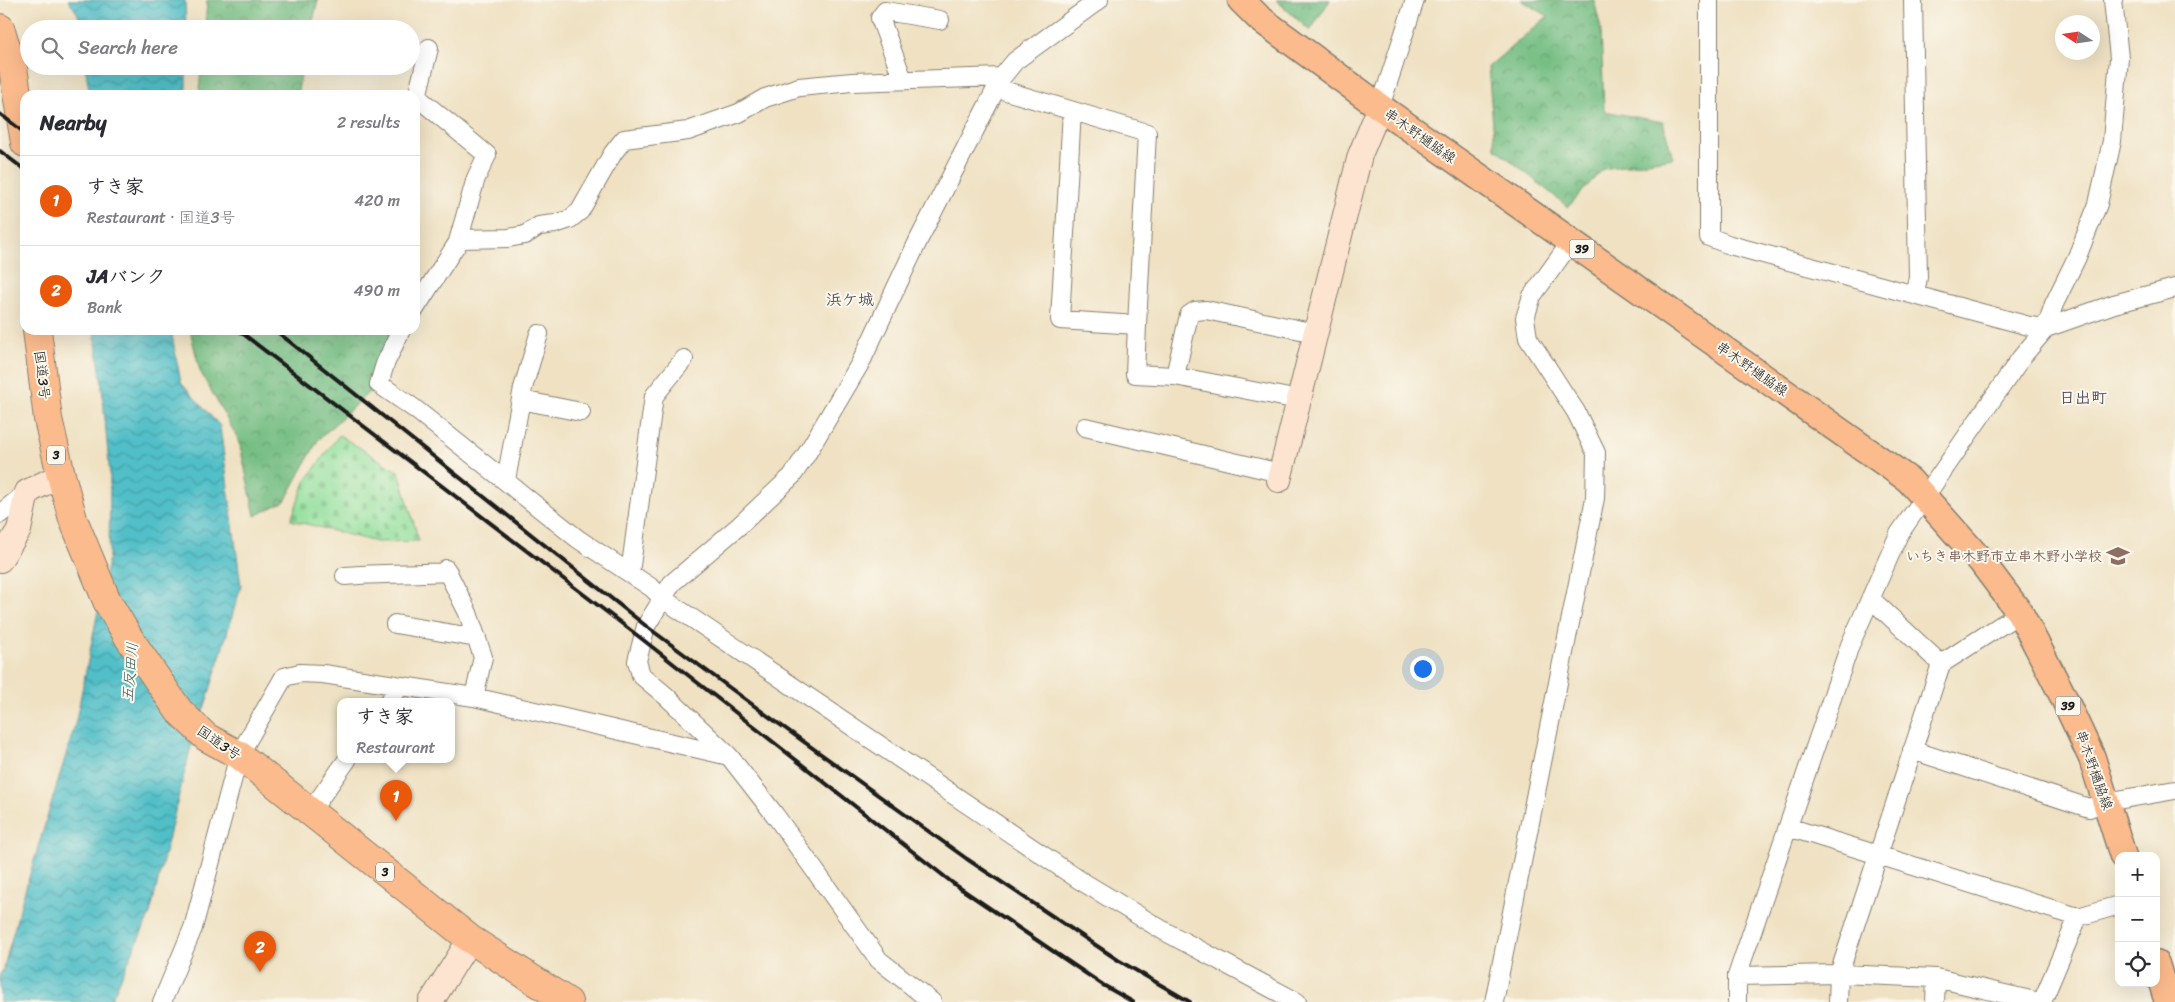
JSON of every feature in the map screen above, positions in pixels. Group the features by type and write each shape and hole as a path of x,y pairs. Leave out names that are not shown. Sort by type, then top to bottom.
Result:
{"highway":[{"path":"0,28 13,68 20,111"},
{"name":"国道3号","path":"38,335 48,419 61,475 74,519 107,601 146,665 179,711 206,737 239,755 470,939 568,1002"}],"main road":[{"name":"串木野樋脇線","path":"1241,0 1259,18 1380,107 1909,480 1981,561 2020,613 2062,694 2088,750 2122,852"}],"street":[{"path":"932,1002 879,960 775,815 729,756 641,675 637,661 646,626 672,583 740,525 792,476 806,455 861,362 919,239 999,82 1015,61 1099,0"},
{"path":"1086,428 1280,477 1360,155 1380,107 1415,0"},
{"path":"1709,0 1708,237 1730,245 2030,326 2046,328 2114,304 2175,288"},
{"path":"1913,0 1918,277 1916,295"},
{"path":"1737,1002 1737,976 1850,645 1899,534 2021,358 2046,328 2054,304 2077,257 2098,204 2112,141 2119,58 2113,0"},
{"path":"903,80 880,18 883,6 940,20"},
{"path":"418,90 429,48"},
{"path":"420,301 460,239 508,238 525,234 539,226 555,224 570,219 580,211 613,153 624,139 688,131 739,113 765,98 799,88 852,82 903,80 999,82 1072,111 1147,133 1135,374 1175,376 1299,400"},
{"path":"420,98 488,155 476,178 457,244"},
{"path":"1072,111 1060,320 1137,326"},
{"path":"1494,1002 1595,498 1596,453 1576,412 1528,338 1525,318 1532,296 1571,242"},
{"path":"1175,376 1189,315 1194,311 1206,310 1315,333"},
{"path":"506,480 521,400 539,334"},
{"path":"399,335 385,364 379,384 415,409 578,539 652,588 662,598 1078,879 1164,931 1297,1002"},
{"path":"630,573 654,396 684,359"},
{"path":"521,400 581,412"},
{"path":"0,514 27,492 61,475"},
{"path":"0,560 19,530 27,492"},
{"path":"345,576 447,570 468,613 483,657 474,697"},
{"path":"1871,599 1940,664"},
{"path":"1838,1002 1839,974 1940,664 2020,613"},
{"path":"395,624 476,638"},
{"path":"162,1002 193,928 239,755 284,677 300,673 323,674 474,697 729,756"},
{"path":"392,698 400,686"},
{"path":"1912,750 2090,808 2106,802 2175,790"},
{"path":"310,812 345,763"},
{"path":"1788,826 2078,917 2115,906"},
{"path":"1737,976 1839,974 1936,978 2040,1002 2078,917"},
{"path":"431,1002 470,939"},
{"path":"1935,1002 1936,978"}],"green space":[{"path":"207,0 318,0 313,20 206,20"},
{"path":"1276,0 1330,0 1310,31"},
{"path":"1521,0 1594,0 1601,29 1604,111 1663,122 1673,158 1603,169 1568,207 1495,148 1488,67 1548,16"},
{"path":"200,75 301,75 298,90 199,90"},
{"path":"191,335 390,335 382,351 370,391 318,440 285,501 255,516 239,441 200,371"},
{"path":"339,435 399,472 419,541 376,542 291,520 305,482"}],"water":[{"path":"68,0 185,0 186,20 79,20 78,14"},
{"path":"87,75 186,75 186,90 89,90"},
{"name":"五反田川","path":"95,335 172,335 181,383 220,426 241,586 190,750 150,914 110,1002 0,1002 0,974 3,970 75,725 109,556 110,476 101,377"}],"railway":[{"path":"0,114 20,129"},
{"path":"0,151 20,166"},
{"path":"245,335 642,639 954,884 1103,985 1133,1002"},
{"path":"281,335 646,626 768,716 967,859 1118,960 1190,1002"}],"place":[{"name":"いちき串木野市立串木野小学校","path":"2118,556"},
{"name":"すき家","path":"396,821"},
{"name":"JAバンク","path":"260,972"}],"district":[{"name":"浜ケ城","path":"850,299"},
{"name":"日出町","path":"2083,397"}]}
